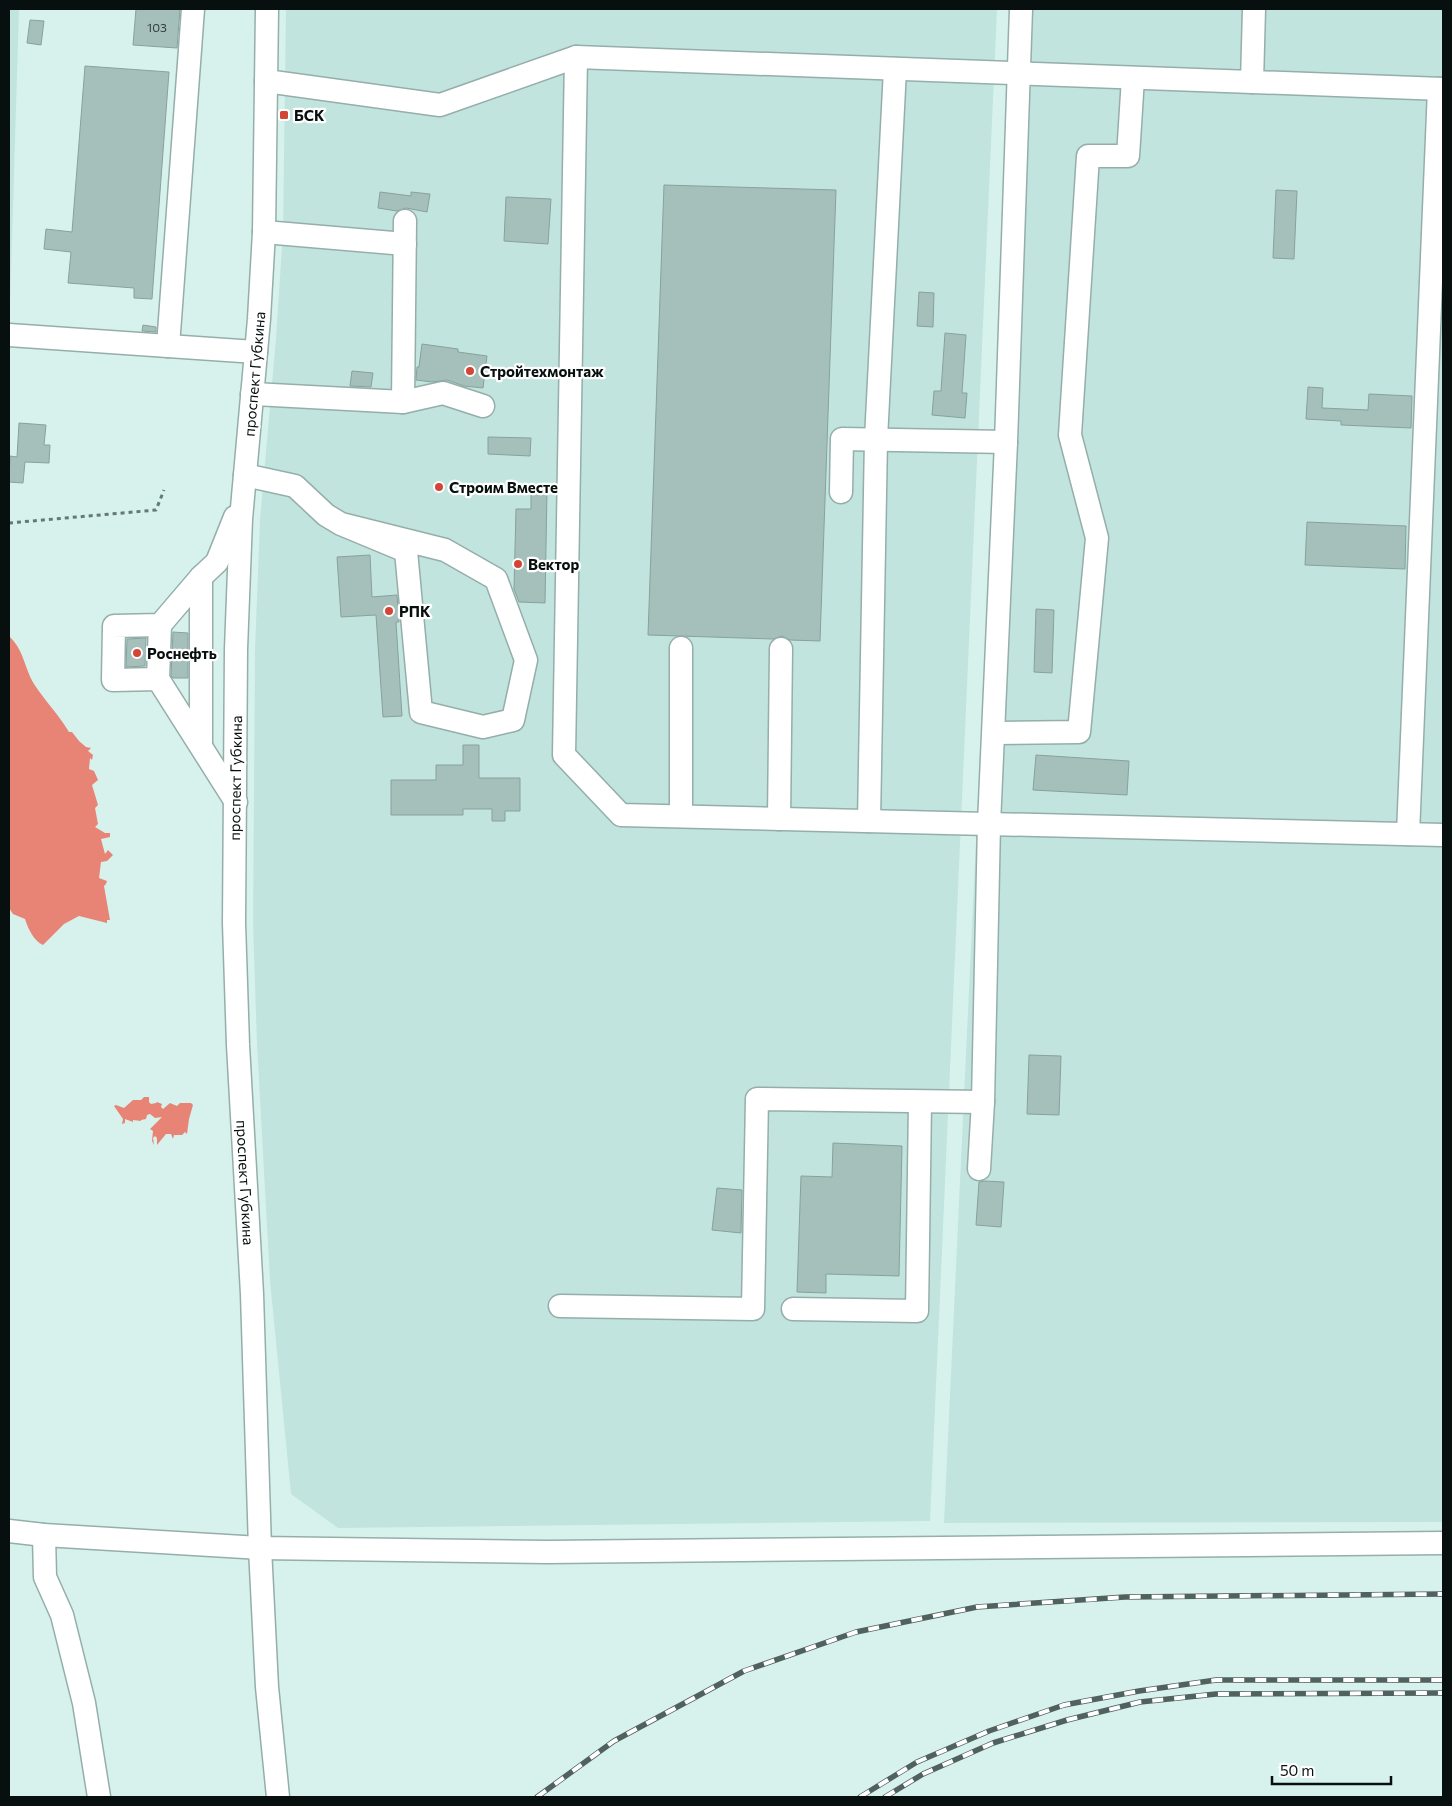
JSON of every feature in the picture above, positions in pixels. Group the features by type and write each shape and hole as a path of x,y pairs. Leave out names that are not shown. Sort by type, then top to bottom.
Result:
{"street":[{"path":"168,346 193,9"},
{"name":"проспект Губкина","path":"267,9 264,232 243,498 236,649 234,923 238,1045 252,1294 260,1548 268,1687 278,1797"},
{"path":"979,1169 983,1102 989,824 1006,442 1021,9"},
{"path":"1252,82 1254,9"},
{"path":"576,57 564,755 620,815 1443,835"},
{"path":"266,80 440,105 576,57 1441,89 1408,834"},
{"path":"869,821 876,439 895,69"},
{"path":"994,733 1079,732 1097,538 1070,435 1088,156 1128,156 1133,78"},
{"path":"403,402 405,221"},
{"path":"264,232 405,244"},
{"path":"9,336 256,352"},
{"path":"252,394 403,402 443,393 483,406"},
{"path":"841,492 842,439 1006,442"},
{"path":"245,475 296,486 326,515 341,524 406,551 421,712 483,727 513,720 526,660 496,579 445,550 341,524"},
{"path":"236,802 158,678 160,626 201,577 218,562 243,498"},
{"path":"201,577 201,746"},
{"path":"158,678 113,680 114,626 160,626"},
{"path":"681,648 681,816"},
{"path":"779,819 782,649"},
{"path":"560,1306 753,1309 757,1099 983,1102"},
{"path":"793,1309 918,1311 920,1102"},
{"path":"9,1531 44,1535 260,1548 548,1552 1443,1543"},
{"path":"44,1535 45,1577 62,1615 84,1703 99,1797"}],"path":[{"path":"9,523 156,510 164,490"}],"shaded area":[{"path":"9,9 19,9 9,338"},
{"path":"286,9 997,9 930,1521 338,1528 291,1494 270,1281 257,1044 253,923 255,649 260,520 283,232"},
{"path":"1015,9 1443,9 1443,1522 944,1523"},
{"path":"9,636 18,647 38,690 69,732 72,732 86,747 91,748 88,751 93,755 92,760 90,758 89,769 94,771 98,780 92,785 98,805 95,808 98,824 95,827 105,833 110,833 110,837 101,839 105,854 108,850 113,855 107,861 101,862 99,878 107,881 104,886 110,920 107,920 107,923 79,916 64,924 43,945 32,934 25,919 13,914 9,908"},
{"path":"144,1097 149,1097 151,1104 157,1102 162,1104 161,1107 163,1109 170,1103 177,1106 180,1103 191,1103 193,1105 187,1134 185,1132 182,1135 174,1135 173,1139 171,1134 166,1134 157,1145 157,1138 155,1136 153,1138 154,1145 152,1141 153,1131 150,1129 162,1117 155,1118 150,1114 141,1121 133,1120 133,1122 125,1119 125,1123 122,1124 123,1119 114,1106 124,1108 133,1100 141,1100"}],"building":[{"path":"136,9 180,9 177,48 133,45"},
{"path":"30,20 44,21 41,45 27,43"},
{"path":"85,66 169,72 152,299 134,298 134,288 68,283 71,252 44,249 46,229 72,232"},
{"path":"664,185 836,190 820,641 790,640 782,636 773,639 648,635"},
{"path":"1276,190 1297,191 1294,259 1273,258"},
{"path":"380,192 411,196 411,192 430,194 427,212 406,208 397,211 378,208"},
{"path":"506,197 551,199 548,244 504,241"},
{"path":"919,292 934,293 933,327 917,326"},
{"path":"143,325 156,327 156,332 142,331"},
{"path":"945,333 966,335 962,393 967,393 965,418 932,415 934,391 941,391"},
{"path":"422,344 458,349 458,352 487,356 483,388 464,386 447,380 432,382 416,380"},
{"path":"352,371 373,373 371,387 350,386"},
{"path":"1308,387 1323,388 1322,408 1368,410 1369,394 1412,396 1411,428 1341,425 1341,421 1306,419"},
{"path":"19,423 46,425 44,445 50,445 49,463 25,462 23,483 9,482 10,456 17,457"},
{"path":"488,437 531,438 530,456 488,454"},
{"path":"531,489 547,490 545,603 519,602 514,589 516,509 531,509"},
{"path":"1307,522 1406,526 1405,569 1305,565"},
{"path":"370,555 372,597 397,595 399,622 396,622 402,716 383,717 376,615 341,617 337,557"},
{"path":"1036,609 1054,610 1052,673 1034,672"},
{"path":"173,632 188,633 188,678 173,678 171,676"},
{"name":"Роснефть","path":"146,638 145,666 126,667 127,639"},
{"path":"463,745 479,745 479,778 520,778 520,811 505,811 505,821 492,821 492,809 463,809 463,815 391,815 391,780 436,780 436,765 463,765"},
{"path":"1036,755 1129,761 1127,795 1033,790"},
{"path":"1029,1055 1061,1056 1059,1115 1027,1114"},
{"path":"833,1143 902,1146 899,1276 826,1274 826,1293 797,1292 801,1176 832,1177"},
{"path":"979,1182 1004,1182 1001,1227 976,1225"},
{"path":"717,1188 742,1190 741,1233 712,1230"}],"railway":[{"path":"537,1797 614,1741 744,1671 856,1632 977,1607 1125,1597 1443,1594"},
{"path":"860,1797 917,1762 989,1731 1064,1705 1139,1691 1216,1680 1443,1680"},
{"path":"885,1797 923,1774 993,1743 1067,1720 1140,1702 1216,1694 1443,1693"}],"place":[{"name":"БСК","path":"284,115"},
{"name":"Стройтехмонтаж","path":"470,371"},
{"name":"Строим Вместе","path":"439,487"},
{"name":"Вектор","path":"518,564"},
{"name":"РПК","path":"389,611"},
{"name":"Роснефть","path":"137,653"}]}
